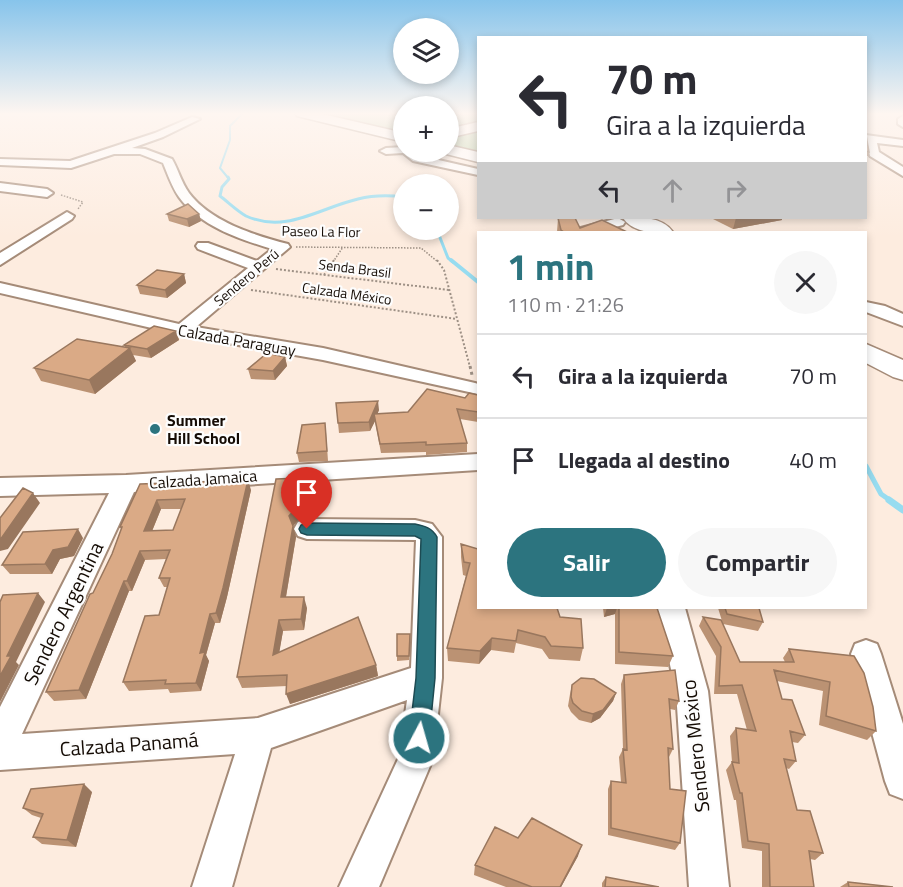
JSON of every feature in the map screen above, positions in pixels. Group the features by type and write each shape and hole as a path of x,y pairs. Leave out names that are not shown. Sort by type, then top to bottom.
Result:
{"highway":[{"path":"619,219 635,231"},
{"path":"619,219 660,231"},
{"path":"867,333 903,351"},
{"path":"867,353 903,371"}],"street":[{"path":"54,166 63,158 57,154"},
{"name":"Paseo La Flor","path":"0,162 71,165 104,154"},
{"name":"Paseo La Flor","path":"151,154 168,160 185,196 219,224 252,239 283,247"},
{"path":"875,154 903,172"},
{"path":"431,162 477,172"},
{"path":"0,187 47,193"},
{"path":"0,260 67,216"},
{"path":"585,231 619,219"},
{"name":"Sendero Perú","path":"182,330 283,247"},
{"path":"205,254 222,253 259,267"},
{"name":"Calzada Paraguay","path":"0,288 182,330 323,354 475,389"},
{"path":"867,308 873,308 903,321"},
{"name":"Calzada Jamaica","path":"0,487 126,484 477,462"},
{"name":"Sendero Argentina","path":"0,743 126,484"},
{"path":"307,529 415,530 429,537 426,678 416,759 359,887"},
{"name":"Sendero México","path":"671,609 692,691 709,887"},
{"path":"866,654 903,781"},
{"name":"Calzada Panamá","path":"0,753 258,735 305,721 426,678"},
{"path":"212,887 258,735"}],"path":[{"path":"47,193 72,196 83,202 81,207 67,216"},
{"name":"Paseo La Flor","path":"283,247 421,248 434,257 444,270 449,290"},
{"path":"324,275 343,247"},
{"name":"Senda Brasil","path":"259,267 449,290"},
{"name":"Calzada México","path":"234,287 457,319"},
{"path":"449,290 475,389"}],"building":[{"path":"188,204 199,214 187,219 167,214"},
{"path":"558,219 576,219 580,228 602,220 625,231 562,231"},
{"path":"157,270 184,274 165,290 137,285"},
{"path":"154,326 176,331 147,349 124,345"},
{"path":"77,339 130,348 89,380 34,368"},
{"path":"267,353 285,357 273,371 248,369"},
{"path":"427,389 465,398 469,393 477,395 477,412 457,409 467,443 380,444 374,414 408,412"},
{"path":"378,401 369,422 338,423 336,403"},
{"path":"325,423 327,451 297,453 302,425"},
{"path":"300,478 296,508 289,516 293,526 281,597 304,597 301,619 279,620 273,655 358,617 376,665 286,694 287,675 237,677 276,479"},
{"path":"248,480 223,588 216,613 210,614 200,653 205,652 196,683 165,684 166,680 123,682 145,616 159,615 170,578 159,578 170,550 140,551 127,581 124,581 79,690 46,692 90,594 93,593 112,554 122,527 120,527 140,484","holes":["185,499 173,530 144,531 157,500"]},
{"path":"23,488 33,493 0,540 0,518"},
{"path":"78,529 68,547 53,550 45,564 2,565 23,532"},
{"path":"461,544 477,549 477,609 557,609 560,617 581,619 583,648 551,646 545,637 518,630 516,641 492,638 480,651 447,648 470,563 464,562"},
{"path":"38,593 7,656 11,656 0,676 0,602 3,595"},
{"path":"619,609 657,609 673,656 619,652"},
{"path":"725,609 759,609 763,622 727,614"},
{"path":"703,617 721,620 740,662 794,662 789,649 854,656 864,673 873,707 876,731 826,716 830,682 774,670 782,699 792,700 805,735 790,731 796,761 784,759 797,810 810,811 823,853 809,851 814,887 770,887 769,844 748,841 742,793 740,793 732,762 739,763 736,728 756,731 742,685 719,686 721,647"},
{"path":"397,634 410,634 409,656 397,656"},
{"path":"675,670 679,701 669,699 673,749 668,748 670,789 686,791 680,843 611,828 611,781 626,783 623,749 627,750 624,675"},
{"path":"581,678 594,679 616,693 603,710 593,714 582,711 573,703 572,685"},
{"path":"84,784 67,840 33,837 43,814 23,808 31,789"},
{"path":"532,818 582,845 560,887 532,887 475,865 495,827 518,838"},
{"path":"606,877 659,887 605,887"},
{"path":"848,882 893,887 849,887"}],"waterway":[{"path":"225,154 220,168 229,179"},
{"path":"229,179 222,187 220,196 246,216 261,221 289,221 358,199 393,196"},
{"path":"441,240 448,258 453,262"},
{"path":"451,260 477,281"},
{"path":"867,468 881,494 891,501"},
{"path":"889,500 903,510"}],"place":[{"name":"Summer Hill School","path":"155,429"}],"route":[{"path":"307,529 415,530 423,531 429,537 426,678 419,738"}]}
